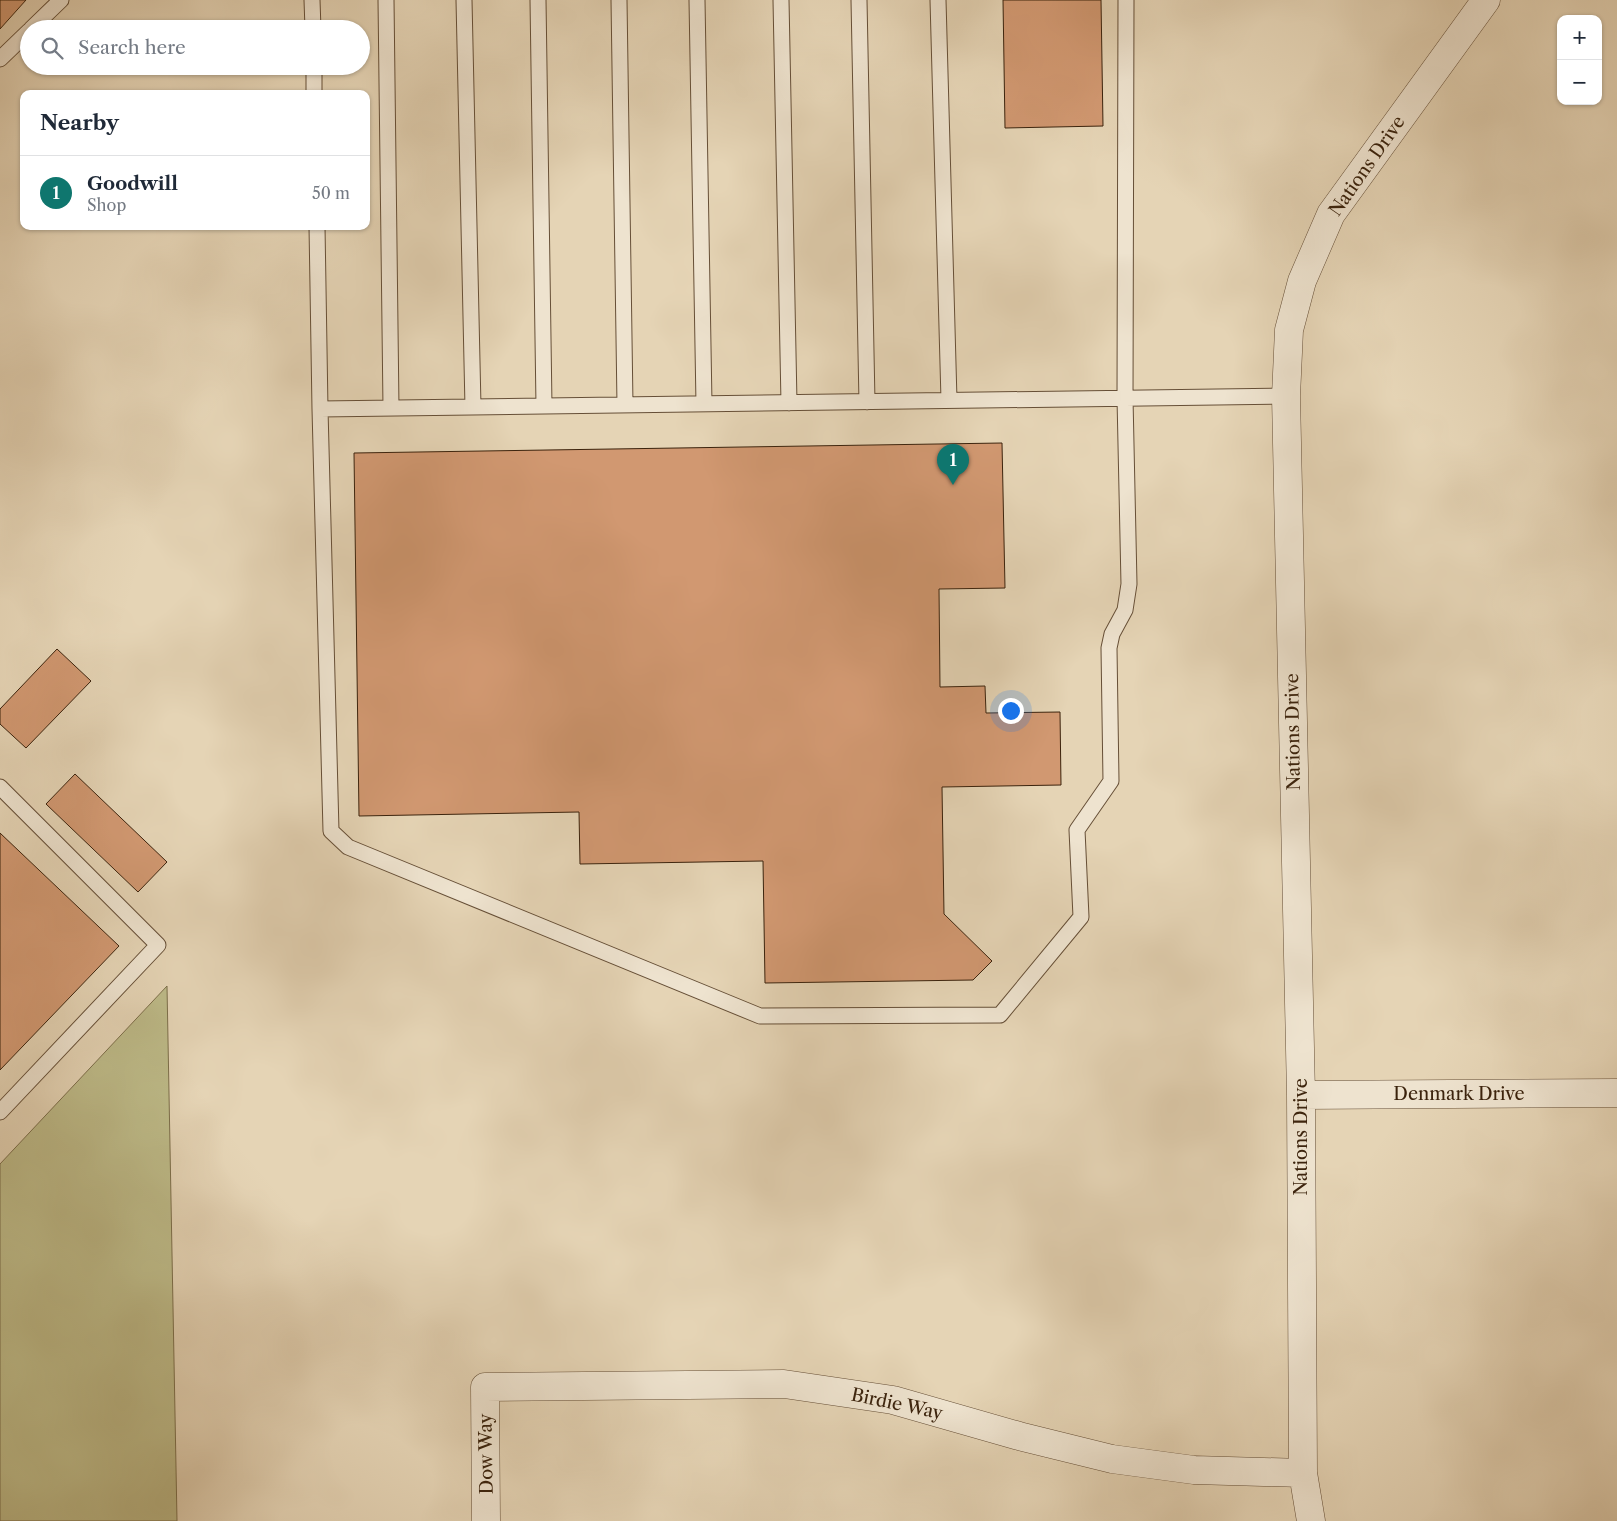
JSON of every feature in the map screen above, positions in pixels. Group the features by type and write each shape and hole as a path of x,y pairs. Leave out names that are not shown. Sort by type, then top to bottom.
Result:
{"street":[{"name":"Nations Drive","path":"1311,1521 1303,1473 1301,1095 1286,396 1289,330 1302,281 1331,214 1486,0"},
{"name":"Denmark Drive","path":"1301,1095 1617,1093"},
{"name":"Birdie Way","path":"485,1386 784,1384 893,1400 1019,1436 1112,1459 1194,1470 1303,1473"},
{"name":"Dow Way","path":"485,1386 486,1521"}],"lane":[{"path":"40,20 61,0"},
{"path":"312,0 313,20"},
{"path":"386,0 391,408"},
{"path":"464,0 473,407"},
{"path":"538,0 544,406"},
{"path":"619,0 625,405"},
{"path":"697,0 704,404"},
{"path":"781,0 789,403"},
{"path":"859,0 867,402"},
{"path":"938,0 949,400"},
{"path":"317,230 330,831 348,847 760,1016 1000,1015 1081,917 1077,830 1111,781 1109,648 1112,634 1124,610 1129,584 1125,398 1126,0"},
{"path":"0,59 20,40"},
{"path":"314,75 314,90"},
{"path":"320,409 1286,396"},
{"path":"0,788 158,945 0,1112"}],"shaded area":[{"path":"167,986 177,1521 0,1521 0,1164"}],"building":[{"path":"0,0 26,0 0,29"},
{"path":"1003,0 1101,0 1103,126 1005,128"},
{"path":"1002,443 1005,588 939,589 940,687 985,686 986,713 1060,712 1061,785 942,787 944,914 992,961 973,980 765,983 763,861 580,864 579,812 359,816 354,453"},
{"path":"57,649 91,681 26,748 0,724 0,709"},
{"path":"75,774 167,862 138,892 46,804"},
{"path":"0,833 119,946 0,1070"}],"place":[{"name":"Goodwill","path":"953,485"}]}
